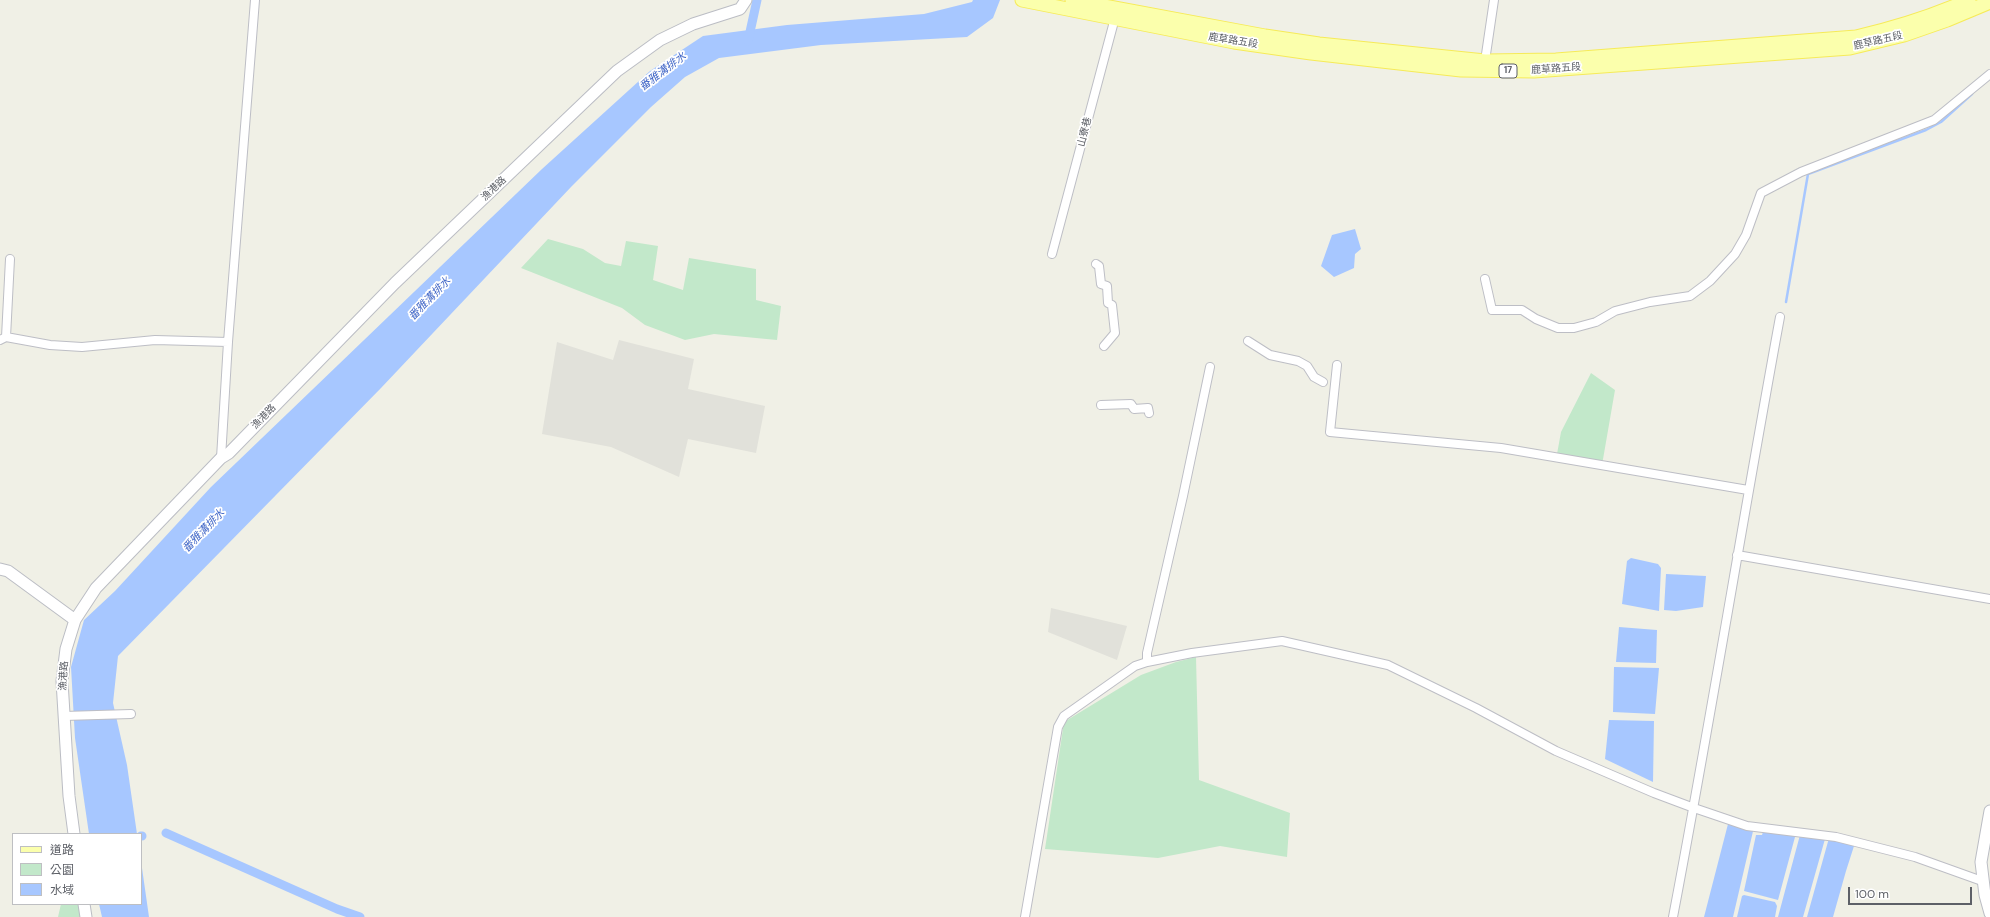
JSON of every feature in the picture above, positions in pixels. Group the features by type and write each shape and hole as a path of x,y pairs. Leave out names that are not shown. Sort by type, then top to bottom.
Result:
{"main road":[{"name":"鹿草路五段","path":"1022,0 1319,44 1485,61 1556,60 1856,36 1886,30 1920,20 1969,0"},
{"name":"鹿草路五段","path":"1072,0 1116,15 1234,42 1311,53 1461,70 1534,71 1850,48 1904,35 1947,20 1990,2"}],"street":[{"path":"221,458 228,342 255,0"},
{"name":"漁港路","path":"74,833 69,796 62,681 66,649 75,620 96,588 221,458 229,453 395,283 617,71 660,40 693,24 740,8 746,0"},
{"path":"1485,61 1494,0"},
{"name":"山寮巷","path":"1052,254 1116,15"},
{"path":"1485,279 1492,310 1522,310 1536,319 1558,328 1574,328 1596,322 1615,311 1650,302 1690,296 1710,281 1735,254 1746,235 1761,193 1801,172 1934,120 1990,74"},
{"path":"10,259 3,339 82,347 155,340 228,342"},
{"path":"1096,264 1099,266 1101,284 1107,286 1108,303 1112,305 1115,333 1104,346"},
{"path":"1673,917 1694,808 1748,490 1780,317"},
{"path":"1248,341 1270,356 1307,366 1314,377 1323,382"},
{"path":"1337,365 1330,432 1501,448 1748,490"},
{"path":"1147,662 1147,652 1183,496 1210,366"},
{"path":"1101,405 1131,404 1134,409 1148,408 1149,413"},
{"path":"1737,555 1990,599"},
{"path":"0,569 8,571 75,620"},
{"path":"1025,917 1058,727 1064,716 1135,666 1147,662 1192,653 1282,641 1388,665 1476,708 1556,751 1639,787 1694,808 1747,826 1836,837 1908,855 1982,881"},
{"path":"64,716 131,714"},
{"path":"1990,811 1980,862 1982,881 1990,913"},
{"path":"84,905 86,917"}],"shaded area":[{"path":"619,340 694,359 688,389 765,406 756,453 688,439 679,477 611,447 542,434 557,342 613,360"},
{"path":"1051,608 1127,626 1117,660 1048,632"}],"green space":[{"path":"548,239 583,249 605,263 621,266 626,241 658,246 653,280 683,290 689,258 756,269 756,300 781,306 777,340 714,334 685,340 645,325 622,308 521,268"},
{"path":"1591,373 1615,390 1602,465 1557,454 1561,432"},
{"path":"1196,657 1199,780 1290,813 1287,857 1220,846 1158,858 1045,849 1064,722 1141,675 1176,662"},
{"path":"61,905 81,905 83,917 58,917"}],"water":[{"name":"番雅溝排水","path":"973,0 1000,0 993,18 967,37 821,45 719,58 685,77 651,107 571,187 381,388 118,656 113,703 127,765 137,833 89,833 75,738 71,667 84,620 115,591 211,487 542,169 650,71 703,36 787,25 924,14 972,2"},
{"path":"1355,229 1361,249 1355,254 1354,268 1334,277 1321,266 1332,235"},
{"path":"1631,558 1658,564 1661,568 1659,611 1622,604 1627,561"},
{"path":"1666,574 1706,576 1703,607 1676,611 1664,610"},
{"path":"1619,627 1657,630 1656,663 1616,662"},
{"path":"1614,667 1659,668 1655,714 1613,712"},
{"path":"1609,720 1654,721 1653,782 1605,759"},
{"path":"1730,823 1754,827 1733,917 1704,917 1728,824"},
{"path":"1763,832 1794,835 1795,837 1778,900 1744,891 1756,835 1762,835"},
{"path":"1800,835 1825,839 1803,917 1778,917"},
{"path":"1829,838 1851,841 1854,846 1833,917 1807,917"},
{"path":"142,868 149,917 102,917 99,905 142,905"},
{"path":"1744,895 1775,902 1777,906 1775,917 1737,917 1742,896"}],"waterway":[{"path":"748,41 757,0"},
{"path":"1786,302 1808,174 1926,130 1941,122 1972,94"},
{"path":"166,833 337,909 360,917"}]}
